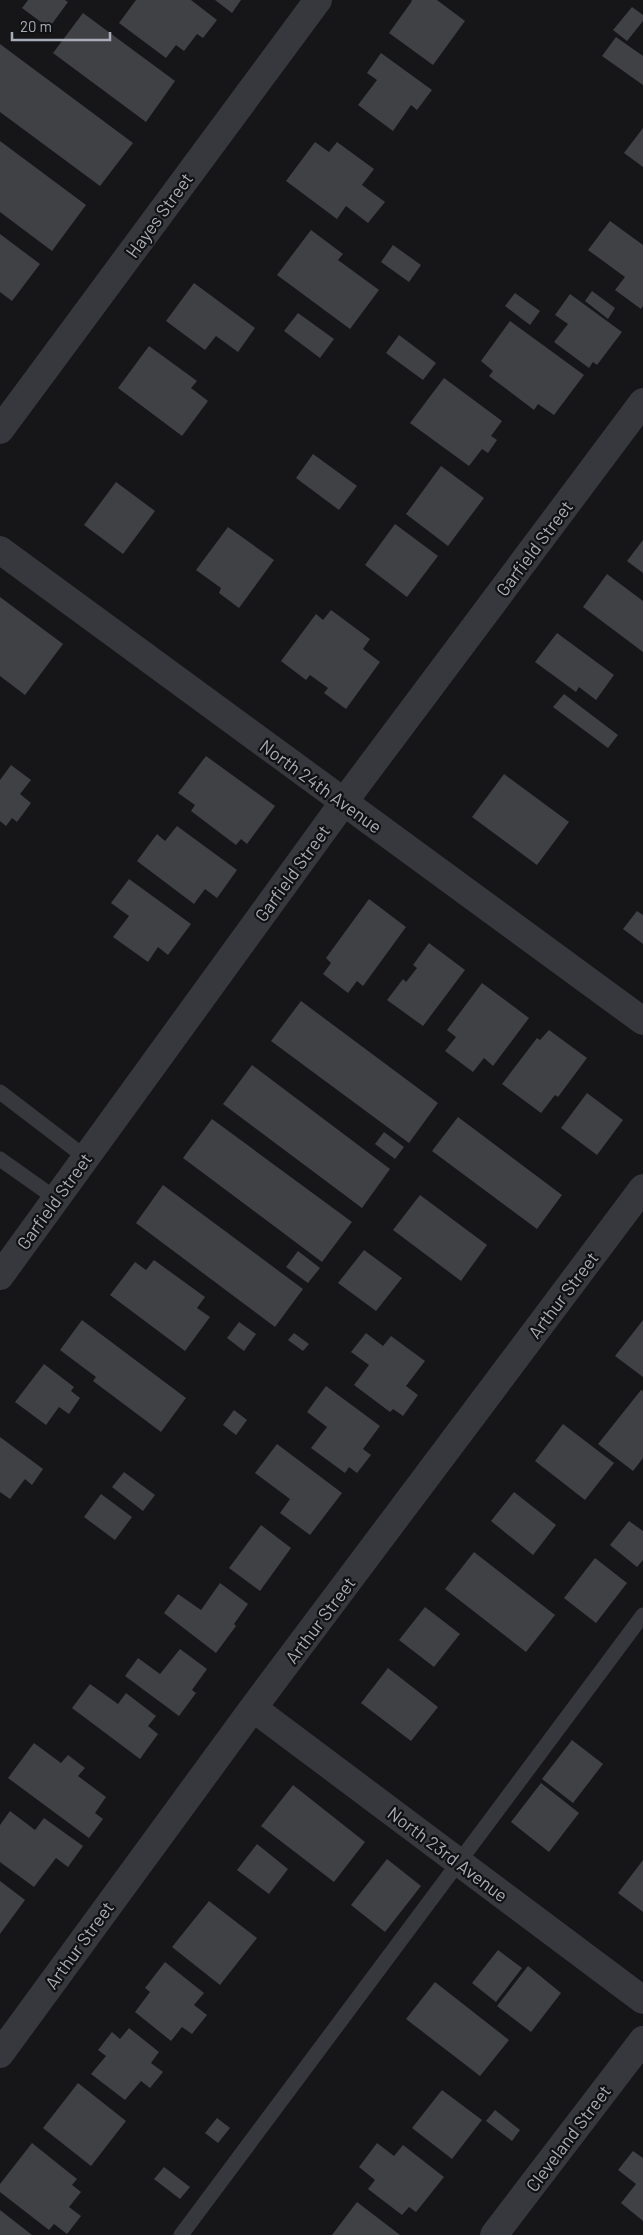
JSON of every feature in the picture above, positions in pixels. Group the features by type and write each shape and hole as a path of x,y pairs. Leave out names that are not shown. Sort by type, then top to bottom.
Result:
{"street":[{"name":"Hayes Street","path":"0,430 318,0"},
{"name":"Garfield Street","path":"2,1269 343,803 643,402"},
{"name":"North 24th Avenue","path":"0,550 643,1021"},
{"name":"Arthur Street","path":"0,2054 253,1708 643,1188"},
{"name":"North 23rd Avenue","path":"253,1708 643,2000"},
{"name":"Cleveland Street","path":"494,2235 643,2040"}],"lane":[{"path":"0,1092 85,1157"},
{"path":"0,1159 55,1198"},
{"path":"181,2235 643,1615"}],"building":[{"path":"28,0 65,0 68,2 49,28 22,8"},
{"path":"136,0 191,0 217,20 203,38 197,34 184,51 176,45 166,58 119,23"},
{"path":"215,0 241,0 232,13"},
{"path":"411,0 437,0 465,21 433,65 389,33"},
{"path":"632,7 643,15 643,21 627,41 613,30"},
{"path":"83,13 175,81 146,122 53,53"},
{"path":"616,37 643,56 643,85 602,56"},
{"path":"0,44 133,143 100,186 0,112"},
{"path":"381,53 432,90 417,110 411,105 393,131 358,105 377,80 367,73"},
{"path":"643,128 643,167 624,153"},
{"path":"0,141 86,205 52,251 0,212"},
{"path":"315,142 329,152 337,142 374,169 362,185 385,202 368,223 346,206 337,219 286,181"},
{"path":"610,221 643,245 643,306 641,309 615,290 625,277 588,250"},
{"path":"311,230 343,254 338,260 379,290 350,329 277,275"},
{"path":"0,234 40,264 12,301 0,292"},
{"path":"393,245 421,265 409,282 381,262"},
{"path":"194,283 255,328 238,352 216,336 205,350 166,321"},
{"path":"592,291 615,308 608,319 585,301"},
{"path":"515,293 540,311 530,325 505,306"},
{"path":"570,294 622,332 597,365 593,362 589,368 554,342 568,324 555,315"},
{"path":"298,313 334,339 320,358 284,331"},
{"path":"510,321 584,375 554,415 538,404 534,410 489,376 493,371 481,361"},
{"path":"399,335 436,363 423,380 386,353"},
{"path":"149,346 197,381 191,388 208,401 182,436 118,388"},
{"path":"444,378 502,421 491,436 497,440 488,453 482,449 469,466 410,423"},
{"path":"313,454 357,486 339,510 296,478"},
{"path":"441,466 484,498 448,546 406,514"},
{"path":"116,482 155,511 123,554 84,525"},
{"path":"395,524 438,556 407,597 365,565"},
{"path":"228,527 274,560 239,608 219,593 221,588 196,570"},
{"path":"643,540 643,573 627,561"},
{"path":"607,574 643,601 643,652 583,607"},
{"path":"0,597 63,644 25,695 0,676"},
{"path":"331,610 370,639 363,649 380,662 346,709 324,693 328,688 310,675 306,680 281,661 316,614 323,620"},
{"path":"557,633 614,675 596,700 579,687 576,692 535,662"},
{"path":"564,694 618,735 608,748 553,707"},
{"path":"206,756 275,806 247,844 241,839 236,845 191,811 195,805 178,793"},
{"path":"11,765 31,780 20,794 31,803 17,822 12,818 6,826 0,821 0,780"},
{"path":"504,774 569,822 537,865 472,817"},
{"path":"177,826 237,870 217,898 205,889 194,904 137,861 157,834 165,841"},
{"path":"129,879 191,924 168,955 158,947 148,962 113,937 129,916 111,903"},
{"path":"369,899 406,927 363,986 357,981 348,993 323,974 331,963 326,958"},
{"path":"637,911 643,915 643,944 623,929"},
{"path":"429,943 465,970 423,1026 387,1000 403,979 406,982 417,968 413,965"},
{"path":"482,983 529,1018 493,1066 484,1058 473,1072 445,1051 456,1037 447,1030"},
{"path":"301,1001 438,1103 409,1143 271,1041"},
{"path":"549,1030 587,1058 558,1097 555,1095 541,1113 502,1084 537,1038 540,1040"},
{"path":"252,1065 390,1169 362,1208 223,1104"},
{"path":"587,1093 623,1120 597,1155 561,1128"},
{"path":"458,1117 562,1195 537,1229 432,1151"},
{"path":"212,1119 352,1222 322,1262 183,1158"},
{"path":"384,1132 404,1147 395,1159 375,1144"},
{"path":"163,1185 303,1289 275,1327 136,1223"},
{"path":"420,1195 487,1245 461,1281 393,1230"},
{"path":"364,1250 402,1278 376,1311 338,1283"},
{"path":"298,1251 320,1268 308,1283 286,1267"},
{"path":"154,1260 205,1297 197,1308 210,1317 185,1351 110,1295 135,1262 146,1270"},
{"path":"82,1320 186,1398 161,1432 93,1381 96,1377 60,1350"},
{"path":"643,1320 643,1377 615,1356"},
{"path":"239,1322 256,1334 244,1351 227,1338"},
{"path":"294,1333 309,1344 303,1351 288,1340"},
{"path":"366,1333 383,1346 391,1336 425,1361 406,1386 418,1395 403,1416 393,1409 390,1412 354,1385 369,1365 351,1352"},
{"path":"44,1364 74,1387 71,1391 80,1398 69,1414 59,1407 46,1425 15,1402"},
{"path":"326,1386 380,1426 363,1449 371,1455 357,1473 349,1467 345,1473 311,1448 327,1427 307,1412"},
{"path":"641,1390 643,1391 643,1458 633,1471 598,1444"},
{"path":"234,1410 247,1420 236,1435 223,1425"},
{"path":"563,1424 614,1463 585,1500 535,1461"},
{"path":"0,1437 43,1469 32,1485 25,1479 10,1499 0,1492"},
{"path":"277,1444 342,1493 310,1535 280,1513 290,1499 255,1473"},
{"path":"124,1472 155,1495 143,1511 112,1487"},
{"path":"514,1492 556,1525 533,1555 491,1521"},
{"path":"101,1494 132,1517 115,1540 84,1517"},
{"path":"629,1521 643,1531 643,1560 637,1567 610,1545"},
{"path":"261,1525 291,1548 260,1591 229,1568"},
{"path":"474,1552 555,1615 526,1652 445,1589"},
{"path":"595,1558 627,1583 596,1623 564,1598"},
{"path":"220,1583 248,1604 234,1624 236,1626 216,1653 164,1613 178,1594 201,1610"},
{"path":"425,1607 460,1634 434,1667 399,1640"},
{"path":"180,1649 207,1669 192,1690 196,1693 179,1716 125,1676 138,1658 160,1674"},
{"path":"388,1668 438,1707 411,1741 361,1703"},
{"path":"90,1684 118,1704 126,1693 156,1716 148,1726 158,1734 140,1759 72,1708"},
{"path":"572,1740 603,1764 573,1803 542,1779"},
{"path":"34,1743 61,1763 68,1755 85,1768 78,1776 106,1797 95,1813 103,1819 89,1838 8,1778"},
{"path":"541,1783 579,1813 549,1852 511,1822"},
{"path":"293,1785 365,1842 334,1882 261,1826"},
{"path":"10,1811 35,1830 44,1818 83,1846 68,1867 56,1858 34,1887 0,1862 0,1825"},
{"path":"257,1844 288,1869 269,1894 237,1870"},
{"path":"387,1859 421,1886 385,1932 351,1905"},
{"path":"643,1860 643,1912 618,1893"},
{"path":"0,1881 25,1900 0,1934"},
{"path":"209,1901 257,1938 220,1985 172,1947"},
{"path":"498,1950 522,1968 496,2002 472,1983"},
{"path":"165,1962 204,1993 194,2005 207,2015 192,2034 182,2027 171,2041 135,2012 150,1992 145,1988"},
{"path":"528,1966 561,1993 531,2032 497,2006"},
{"path":"435,1982 509,2040 480,2076 406,2019"},
{"path":"129,2028 159,2052 151,2063 163,2072 150,2088 141,2081 125,2100 91,2074 106,2056 98,2050 112,2032 120,2039"},
{"path":"78,2083 126,2121 91,2166 43,2128"},
{"path":"442,2090 482,2120 452,2159 412,2128"},
{"path":"495,2110 520,2130 512,2141 486,2121"},
{"path":"217,2118 230,2128 218,2143 205,2133"},
{"path":"32,2143 77,2179 72,2185 81,2192 69,2207 81,2216 67,2234 54,2224 49,2230 0,2192 0,2184"},
{"path":"377,2143 394,2156 403,2145 444,2177 416,2212 409,2207 402,2215 368,2189 375,2180 359,2167"},
{"path":"633,2151 643,2158 643,2221 621,2203 636,2184 618,2170"},
{"path":"164,2167 190,2187 180,2199 154,2179"},
{"path":"357,2202 400,2235 332,2235"},
{"path":"0,2210 32,2235 0,2235"}]}
